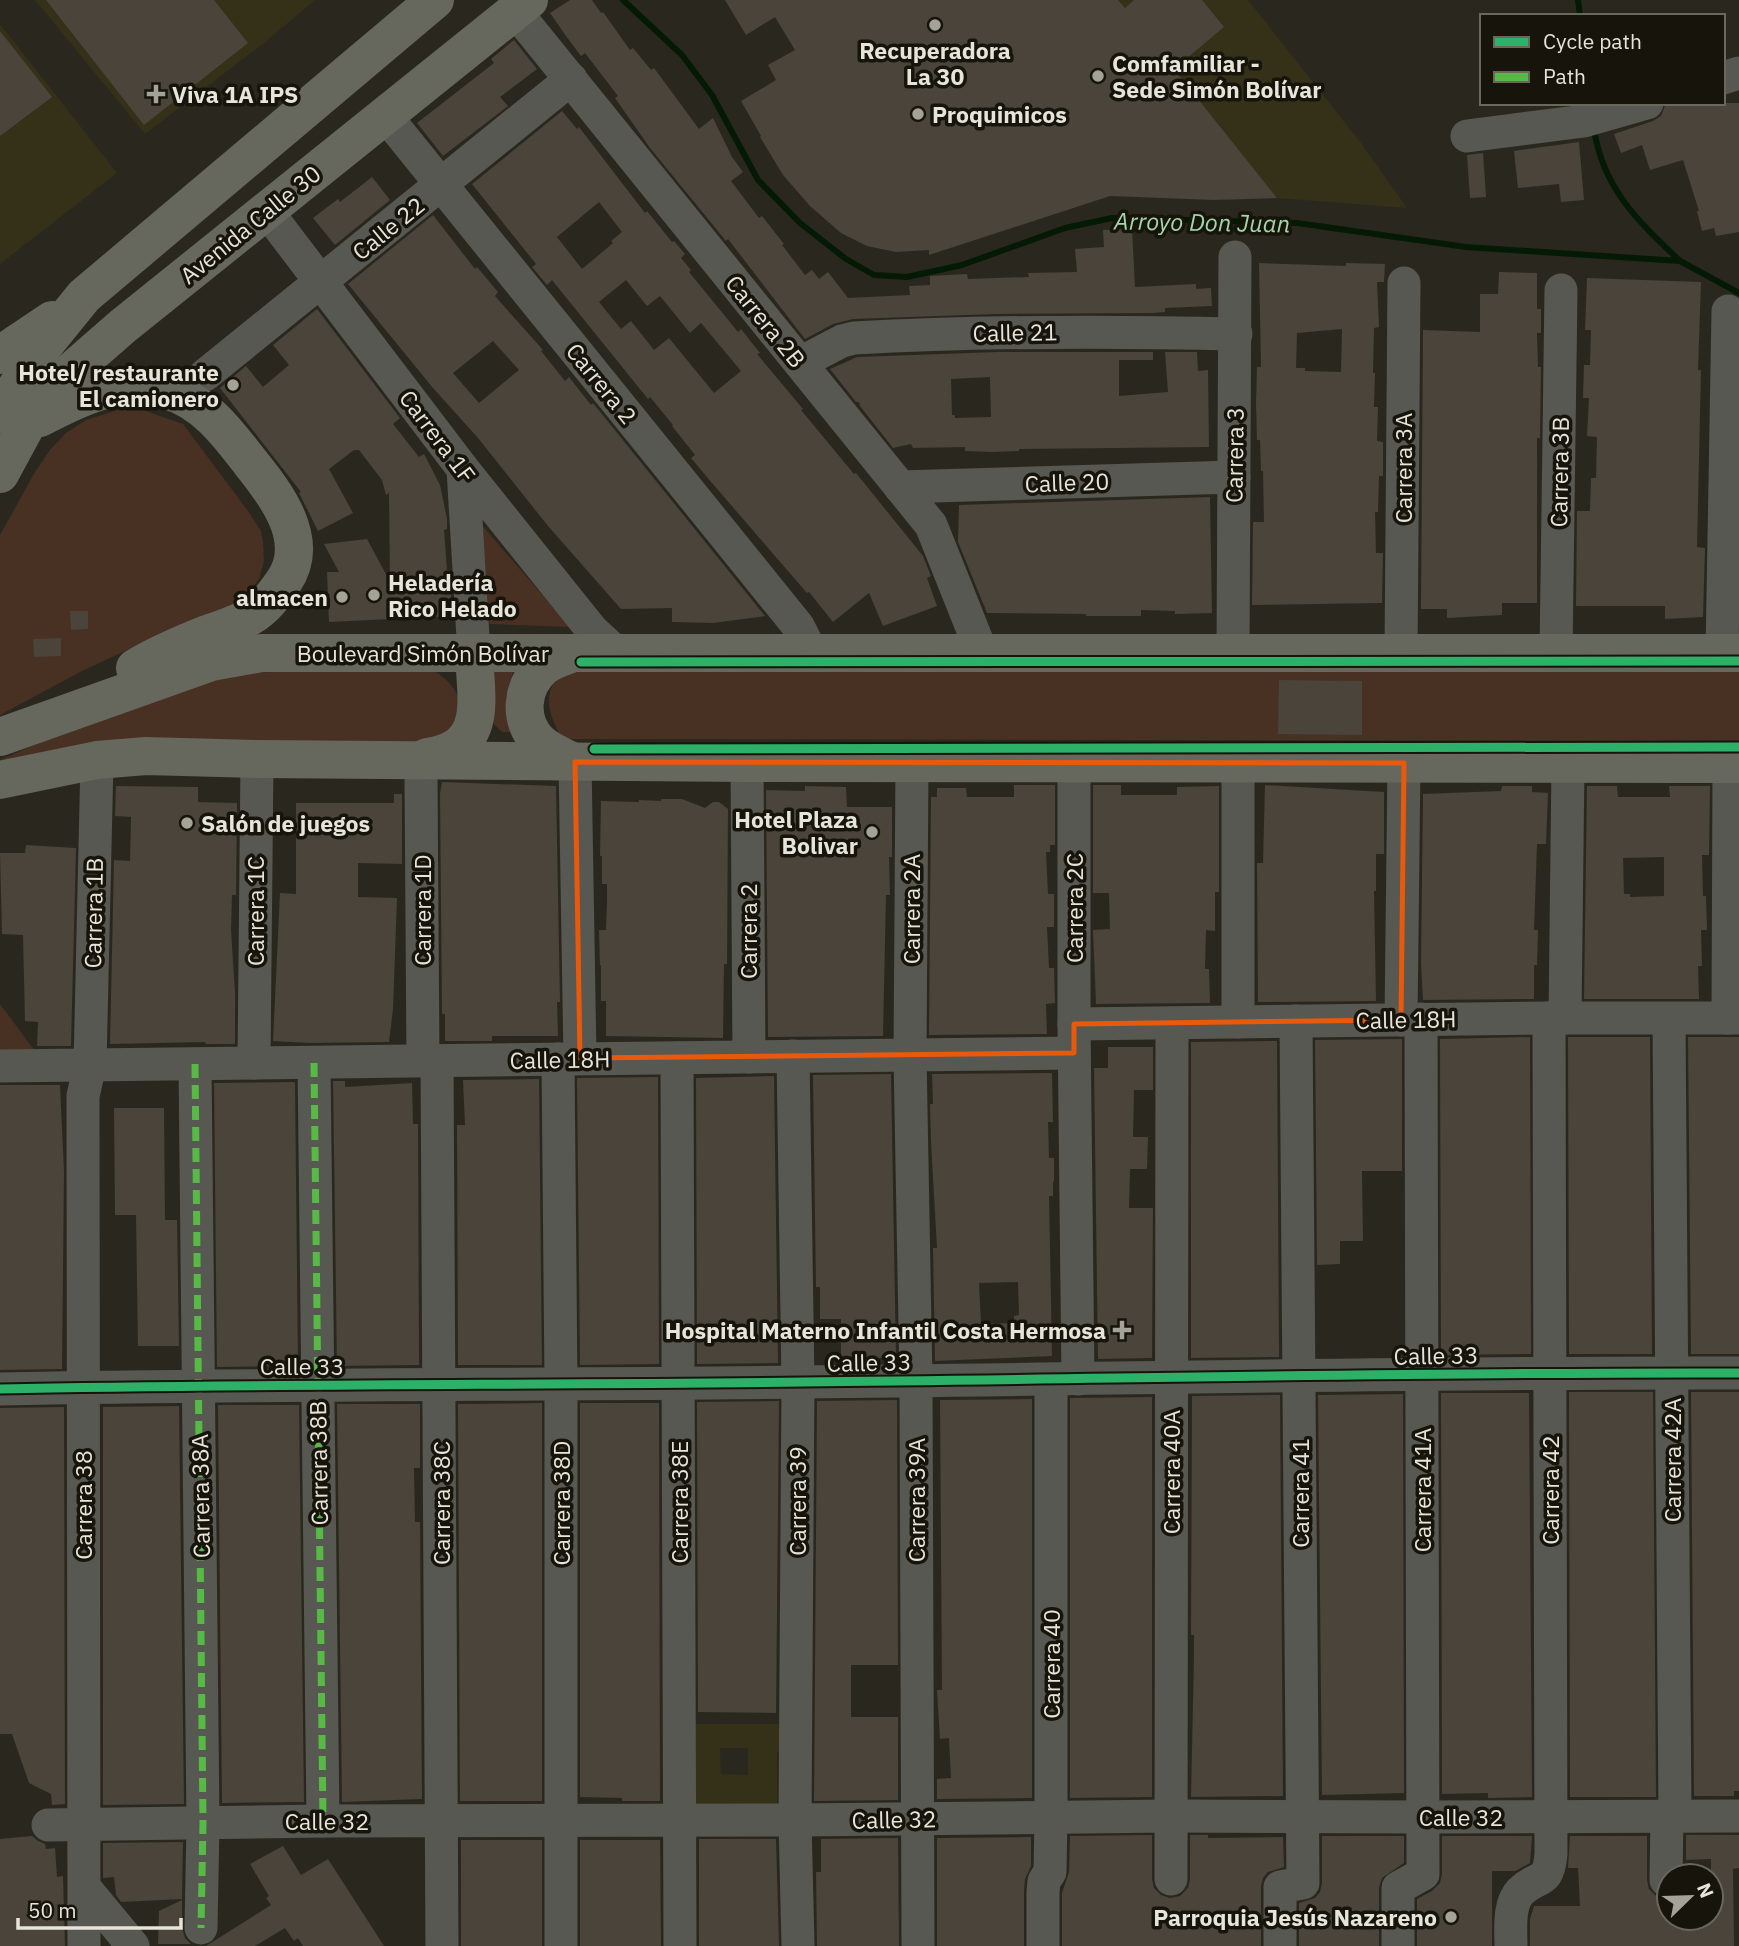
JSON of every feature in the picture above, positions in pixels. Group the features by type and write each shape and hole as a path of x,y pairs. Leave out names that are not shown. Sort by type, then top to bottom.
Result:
{"highway":[{"name":"Avenida Calle 30","path":"0,474 13,420 37,354 84,296 435,0"},
{"name":"Avenida Calle 30","path":"13,420 122,326 522,5"},
{"path":"0,355 84,296"},
{"path":"0,737 41,721 156,654 251,616 269,600 285,579 294,550 285,513 267,483 218,422 181,395 135,385 105,389 13,420"},
{"name":"Boulevard Simón Bolívar","path":"41,721 211,662 262,653 1730,653"},
{"path":"573,653 557,659 537,674 530,684 524,708 526,720 538,740 573,761"},
{"path":"418,759 447,754 464,742 472,730 477,716 474,654"},
{"path":"0,780 97,760 146,756 747,763 1734,764"},
{"path":"0,797 40,771"}],"street":[{"name":"Carrera 2B","path":"522,5 571,79 931,525 982,653"},
{"name":"Calle 22","path":"205,375 571,79"},
{"path":"1467,136 1594,120 1641,105"},
{"name":"Carrera 2","path":"385,115 797,626 812,654"},
{"name":"Carrera 1F","path":"266,210 463,469 592,630 618,654"},
{"name":"Carrera 3","path":"1233,653 1236,257"},
{"name":"Carrera 3A","path":"1401,654 1404,283"},
{"name":"Carrera 3B","path":"1556,654 1561,289"},
{"path":"1728,311 1730,653"},
{"name":"Calle 21","path":"800,363 853,338 1090,331 1236,334"},
{"path":"463,469 474,654"},
{"name":"Calle 20","path":"900,487 1234,477"},
{"name":"Carrera 1C","path":"254,1063 257,759"},
{"name":"Carrera 1D","path":"418,759 421,777 430,1061"},
{"name":"Carrera 1B","path":"90,1065 97,760"},
{"path":"569,1058 573,761"},
{"name":"Carrera 2","path":"747,763 749,1057"},
{"name":"Carrera 2A","path":"910,1055 912,763"},
{"name":"Carrera 2C","path":"1074,763 1074,1038"},
{"path":"1237,1022 1238,763"},
{"path":"1404,764 1411,1019"},
{"path":"1557,1018 1567,764"},
{"path":"1734,764 1734,1018"},
{"name":"Carrera 42","path":"1511,1946 1511,1919 1516,1898 1522,1891 1541,1881 1550,1865 1549,1373 1557,1018"},
{"name":"Calle 18H","path":"0,1066 910,1055 1074,1038 1172,1023 1734,1018"},
{"name":"Carrera 41A","path":"1398,1946 1398,1888 1423,1874 1421,1374 1411,1019"},
{"name":"Carrera 42A","path":"1667,1862 1671,1817 1669,1019"},
{"name":"Carrera 41","path":"1280,1946 1280,1887 1303,1883 1296,1021"},
{"name":"Carrera 40A","path":"1171,1879 1172,1023"},
{"name":"Carrera 40","path":"1043,1946 1044,1881 1050,1872 1074,1038"},
{"name":"Carrera 39A","path":"910,1055 916,1381 918,1946"},
{"name":"Carrera 39","path":"793,1056 798,1382 798,1946"},
{"name":"Carrera 38D","path":"561,1946 561,1385 569,1058"},
{"name":"Carrera 38E","path":"677,1058 680,1946"},
{"name":"Carrera 38C","path":"430,1061 440,1383 442,1946"},
{"name":"Carrera 38B","path":"314,1063 323,1821"},
{"name":"Carrera 38A","path":"195,1064 203,1824 201,1928"},
{"name":"Carrera 38","path":"84,1946 83,1096 90,1065"},
{"name":"Calle 33","path":"0,1388 1739,1373"},
{"name":"Calle 32","path":"48,1825 323,1821 796,1821 1172,1815 1739,1816"},
{"path":"85,1888 133,1946"}],"highlighted area":[{"path":"575,762 1404,763 1401,1020 1074,1024 1074,1053 580,1058"}],"shaded area":[{"path":"35,0 315,0 264,43 145,134"},
{"path":"1117,0 1248,0 1361,143 1407,208 1277,198"},
{"path":"0,24 117,173 0,264"},
{"path":"140,409 183,424 248,511 261,531 263,542 264,561 259,579 245,597 217,617 168,631 82,671 0,715 0,535 35,472 66,433 86,420 118,410"},
{"path":"480,523 570,627 489,624"},
{"path":"1739,665 1739,741 562,739 549,702 552,685 565,667"},
{"path":"425,668 443,677 450,684 456,692 460,711 451,729 426,744 0,769 0,760 34,745 233,673"},
{"path":"487,668 515,668 507,700 514,732 502,732 487,717"},
{"path":"0,1004 43,1062 0,1061"},
{"path":"691,1724 785,1724 786,1752 777,1752 777,1808 692,1809","holes":["720,1748 748,1748 748,1775 721,1774"]}],"building":[{"path":"46,0 214,0 248,43 144,125"},
{"path":"570,0 592,0 630,50 633,48 651,70 654,68 699,129 713,118 732,157 743,172 731,181 759,218 762,216 805,275 812,270 819,279 828,272 848,298 910,295 909,286 930,285 930,276 967,274 968,279 1029,277 1028,273 1077,272 1075,249 1104,247 1103,230 1132,229 1135,287 1196,284 1196,289 1211,288 1212,306 1165,308 1165,312 1154,313 996,314 853,319 833,324 805,339 728,239 726,241 650,148 615,98 618,96 585,53 581,56 550,13"},
{"path":"725,0 1118,0 1125,8 1134,0 1202,0 1224,27 1174,69 1277,198 1214,200 1110,196 929,255 929,250 896,252 867,246 841,233 810,206 783,175 760,137 741,101 776,80 768,65 795,50 775,17 746,35"},
{"path":"0,31 52,97 0,136"},
{"path":"514,40 537,69 500,97 508,106 443,156 417,123 494,63 491,59"},
{"path":"1739,103 1739,232 1716,236 1714,228 1702,231 1699,211 1683,160 1650,170 1642,145 1621,153 1614,134 1661,116 1665,105"},
{"path":"562,111 577,129 579,127 645,213 647,211 685,254 681,258 691,270 689,272 738,332 741,329 760,353 757,354 803,409 801,410 923,556 931,576 927,578 937,606 883,626 869,593 833,622 691,458 695,455 673,425 650,397 648,399 552,280 547,285 532,267 536,264 472,184","holes":["599,202 622,232 582,269 557,237","626,280 647,306 660,296 690,333 701,323 741,371 714,393 669,338 654,350 631,321 621,329 599,302"]},
{"path":"1579,142 1584,200 1561,202 1559,184 1518,188 1514,151"},
{"path":"1483,153 1486,197 1470,198 1467,155"},
{"path":"372,177 390,200 335,245 313,218 338,199 340,202"},
{"path":"433,215 475,269 477,267 498,292 495,296 543,350 541,351 565,381 569,377 591,405 593,403 765,616 713,623 672,622 672,608 621,609 548,526 478,438 433,388 348,284","holes":["493,341 519,370 479,403 453,373"]},
{"path":"1259,263 1346,266 1346,263 1385,264 1384,282 1377,282 1379,327 1374,328 1373,373 1374,407 1378,407 1377,441 1383,442 1383,476 1379,476 1378,512 1375,512 1376,553 1383,553 1382,603 1252,605 1253,522 1264,522 1263,471 1260,440 1257,440 1256,404 1257,367 1261,367","holes":["1342,329 1341,372 1305,371 1305,368 1296,368 1297,333"]},
{"path":"1499,272 1537,273 1537,309 1541,309 1541,333 1537,333 1538,367 1541,367 1540,438 1537,438 1537,603 1502,603 1502,615 1447,618 1447,609 1421,609 1423,330 1480,332 1480,294 1498,294"},
{"path":"1587,278 1701,282 1697,547 1705,548 1703,617 1665,619 1665,606 1576,606 1577,511 1590,511 1591,478 1596,478 1597,437 1587,436 1589,398 1583,398 1584,365 1590,365 1591,330 1585,330"},
{"path":"317,309 400,418 393,424 419,457 424,454 440,485 447,519 447,529 444,530 447,570 450,570 452,616 329,622 327,572 339,572 324,544 367,539 390,582 389,493 386,495 382,480 359,450 354,450 329,469 353,513 318,531 299,493 301,492 220,388 246,366 263,387 289,365 273,345"},
{"path":"997,352 1153,352 1153,360 1119,360 1119,396 1168,392 1165,352 1197,352 1198,371 1208,370 1209,447 1019,449 992,452 965,451 965,447 913,448 911,444 893,448 830,369 857,357","holes":["990,377 991,417 955,418 955,415 952,415 951,379"]},
{"path":"1210,497 1212,613 1175,614 1175,611 1141,610 1141,616 1086,616 987,613 958,542 959,505"},
{"path":"70,611 88,611 88,629 71,630"},
{"path":"61,638 61,656 34,657 33,639"},
{"path":"1279,680 1362,681 1362,735 1278,734"},
{"path":"442,782 556,786 560,1002 557,1002 558,1036 492,1036 492,1041 445,1041 445,1014 442,1014"},
{"path":"1014,785 1055,785 1055,845 1050,845 1050,852 1046,852 1048,894 1054,894 1054,927 1047,927 1049,968 1054,968 1055,1003 1046,1004 1047,1034 929,1035 931,797 937,797 937,788 966,788 967,797 1014,797"},
{"path":"1093,785 1121,785 1121,795 1177,795 1177,787 1219,786 1219,892 1215,892 1215,931 1206,930 1205,969 1209,969 1210,1003 1096,1004 1093,930 1110,929 1109,893 1093,893"},
{"path":"1265,785 1384,792 1384,854 1376,854 1374,891 1376,1001 1258,1002 1257,863 1263,863"},
{"path":"116,786 198,787 198,802 237,803 236,895 232,895 231,930 235,1044 110,1044 114,860 130,861 131,817 115,816"},
{"path":"805,786 846,787 847,807 892,807 890,895 886,895 883,1036 768,1037 766,790 805,791"},
{"path":"1502,786 1532,786 1532,792 1548,793 1546,844 1537,844 1534,930 1538,930 1534,999 1423,1000 1423,794 1501,791"},
{"path":"1587,786 1617,786 1618,797 1670,797 1669,786 1710,786 1709,855 1702,855 1707,930 1701,930 1699,999 1584,999","holes":["1664,857 1664,896 1630,897 1630,894 1624,894 1623,858"]},
{"path":"394,794 402,794 402,864 358,863 358,897 397,898 393,1009 389,1042 273,1041 280,893 296,894 296,803 394,803"},
{"path":"682,799 705,808 713,802 719,802 728,809 727,964 724,964 723,1038 606,1036 606,1001 601,1001 599,930 606,930 607,902 607,884 602,884 600,856 601,801 639,802"},
{"path":"26,845 76,848 71,1046 37,1046 38,1022 25,1021 23,935 2,934 0,853 25,853"},
{"path":"1530,1037 1531,1354 1441,1355 1440,1039"},
{"path":"1568,1037 1650,1037 1652,1354 1569,1354"},
{"path":"1688,1037 1739,1037 1739,1354 1691,1354"},
{"path":"1402,1039 1402,1171 1362,1171 1363,1241 1340,1241 1340,1264 1317,1265 1315,1040"},
{"path":"1277,1041 1279,1357 1191,1358 1191,1042"},
{"path":"1108,1047 1153,1047 1153,1090 1134,1090 1133,1137 1148,1137 1147,1169 1130,1169 1129,1208 1153,1208 1152,1358 1098,1359 1094,1068 1108,1068"},
{"path":"1052,1073 1053,1122 1048,1122 1049,1158 1054,1158 1053,1196 1049,1196 1052,1356 935,1361 933,1248 937,1248 931,1142 932,1074","holes":["1018,1282 1019,1315 1014,1316 1014,1323 981,1324 979,1283"]},
{"path":"891,1074 896,1358 841,1358 841,1319 820,1319 820,1287 816,1287 813,1075"},
{"path":"774,1076 778,1363 697,1364 696,1078"},
{"path":"658,1077 659,1364 580,1365 577,1078"},
{"path":"539,1079 542,1365 458,1365 457,1125 465,1125 463,1080"},
{"path":"333,1081 345,1081 345,1087 412,1083 413,1124 418,1124 419,1365 337,1366"},
{"path":"295,1082 298,1366 217,1367 214,1083"},
{"path":"0,1085 60,1085 64,1172 62,1369 0,1370"},
{"path":"114,1108 164,1108 165,1220 177,1220 179,1346 138,1346 136,1215 115,1215"},
{"path":"1569,1392 1653,1392 1656,1797 1570,1797"},
{"path":"1691,1392 1739,1392 1739,1791 1734,1791 1734,1796 1694,1796"},
{"path":"1441,1393 1529,1393 1532,1797 1488,1798 1488,1793 1442,1794"},
{"path":"1403,1394 1404,1793 1322,1795 1318,1395"},
{"path":"1280,1395 1283,1796 1191,1797 1194,1656 1194,1635 1191,1635 1192,1396"},
{"path":"1152,1397 1152,1797 1070,1798 1070,1398"},
{"path":"1032,1399 1032,1798 937,1799 937,1779 951,1778 949,1738 940,1739 937,1690 942,1690 940,1400"},
{"path":"897,1400 898,1665 851,1665 851,1717 898,1717 898,1800 814,1801 817,1401"},
{"path":"779,1401 776,1713 698,1712 697,1402"},
{"path":"542,1403 542,1801 460,1801 458,1404"},
{"path":"580,1403 659,1403 660,1801 580,1797"},
{"path":"337,1404 420,1404 420,1468 414,1468 415,1522 420,1522 422,1799 342,1802"},
{"path":"218,1405 299,1405 304,1802 222,1803"},
{"path":"179,1406 184,1804 103,1805 103,1407"},
{"path":"64,1407 65,1804 52,1805 51,1794 29,1783 12,1734 0,1734 0,1408"},
{"path":"1152,1835 1154,1888 1161,1895 1170,1898 1180,1896 1188,1888 1190,1835 1208,1835 1208,1838 1283,1837 1284,1867 1268,1872 1261,1886 1261,1946 1062,1946 1062,1893 1069,1872 1070,1836"},
{"path":"1686,1835 1739,1835 1739,1868 1733,1869 1734,1946 1530,1946 1530,1919 1534,1906 1580,1906 1578,1868 1568,1868 1570,1836 1647,1836 1647,1880 1649,1889 1655,1895 1655,1932 1725,1932 1725,1862 1711,1862 1711,1859 1686,1860"},
{"path":"32,1836 45,1844 46,1849 55,1848 57,1877 63,1876 65,1946 0,1946 0,1839"},
{"path":"1322,1836 1404,1836 1404,1863 1382,1878 1379,1887 1379,1946 1299,1946 1299,1903 1315,1898 1322,1883"},
{"path":"1442,1836 1532,1836 1530,1863 1515,1871 1492,1871 1492,1946 1417,1946 1417,1899 1440,1883"},
{"path":"1031,1837 1031,1866 1025,1879 1024,1890 1024,1946 937,1946 937,1838"},
{"path":"898,1838 899,1946 817,1946 816,1872 821,1872 821,1839"},
{"path":"699,1839 776,1839 779,1946 699,1946"},
{"path":"461,1840 542,1840 542,1946 461,1946"},
{"path":"580,1840 660,1840 661,1946 580,1946"},
{"path":"183,1842 182,1899 121,1902 116,1895 114,1877 103,1878 103,1843"},
{"path":"283,1846 301,1875 328,1859 384,1946 303,1946 298,1938 294,1941 285,1928 255,1946 206,1946 271,1905 266,1898 269,1896 250,1864"},
{"path":"182,1900 182,1928 185,1938 191,1944 158,1944 159,1911"}],"waterway":[{"name":"Arroyo Don Juan","path":"623,0 682,55 712,95 758,180 800,223 846,259 874,275 907,277 962,265 1065,228 1112,218 1297,223 1466,247 1680,261 1739,293"},
{"path":"1578,0 1580,14"},
{"path":"1594,129 1605,169 1614,187 1637,218 1680,261"}],"marked path":[{"path":"314,1063 323,1821"},
{"path":"195,1064 203,1823 201,1928"}],"cycle path":[{"path":"581,662 1739,661"},
{"path":"594,749 1739,747"},
{"path":"0,1389 1739,1373"}],"place":[{"name":"Recuperadora La 30","path":"935,25"},
{"name":"Comfamiliar - Sede Simón Bolívar","path":"1098,76"},
{"name":"Viva 1A IPS","path":"156,94"},
{"name":"Proquimicos","path":"918,114"},
{"name":"Hotel/ restaurante El camionero","path":"233,385"},
{"name":"Heladería Rico Helado","path":"374,595"},
{"name":"almacen","path":"342,597"},
{"name":"Salón de juegos","path":"187,823"},
{"name":"Hotel Plaza Bolivar","path":"872,832"},
{"name":"Hospital Materno Infantil Costa Hermosa","path":"1122,1330"},
{"name":"Parroquia Jesús Nazareno","path":"1451,1917"}]}
